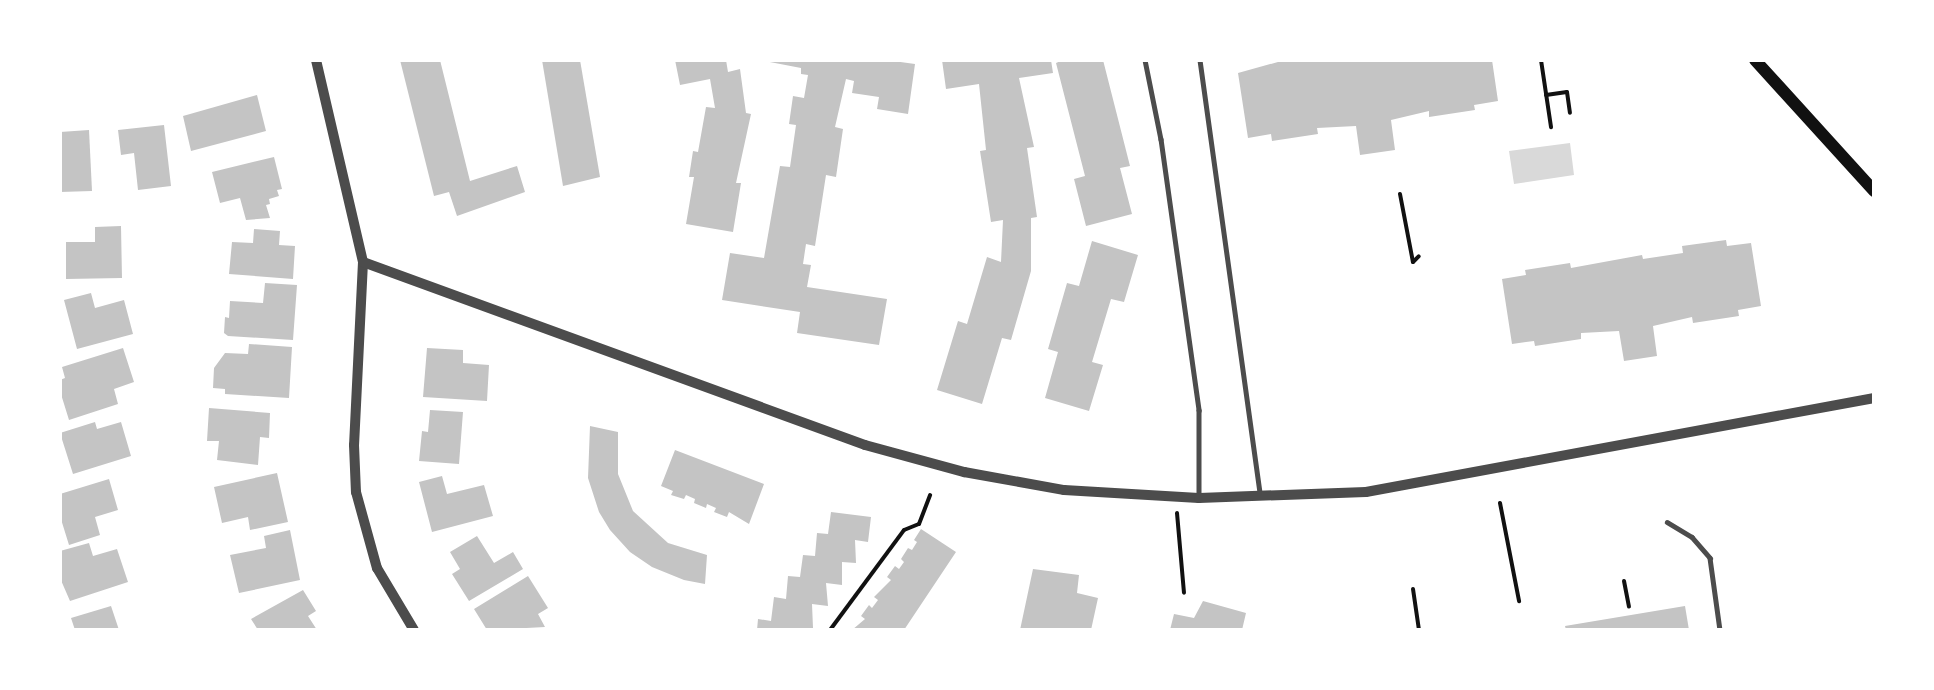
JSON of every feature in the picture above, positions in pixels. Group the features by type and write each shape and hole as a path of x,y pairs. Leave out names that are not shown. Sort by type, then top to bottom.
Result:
{"main road":[{"path":"1755,60 1874,191"}],"street":[{"path":"316,60 363,262 354,445 356,492 377,568 414,630"},
{"path":"363,262 865,445 964,472 1064,490 1199,498 1260,498 1366,492 1874,398"}],"lane":[{"path":"1145,60 1161,139 1199,410 1199,498"},
{"path":"1200,60 1259,465 1260,498"},
{"path":"1667,522 1692,537 1710,558 1720,630"}],"path":[{"path":"1541,60 1551,127"},
{"path":"1546,95 1567,92 1570,113"},
{"path":"1400,194 1413,262 1419,256"},
{"path":"831,630 904,530 919,524 930,495"},
{"path":"1176,497 1184,593"},
{"path":"1500,503 1519,601"},
{"path":"1624,581 1629,607"},
{"path":"1413,589 1419,630"}],"shaded area":[{"path":"1570,143 1574,175 1514,184 1509,151"}],"building":[{"path":"400,60 440,60 470,181 517,166 525,192 457,216 449,192 434,196"},
{"path":"542,60 580,60 600,177 563,186"},
{"path":"675,60 726,60 728,72 740,69 746,113 751,114 736,183 741,183 733,232 686,224 694,177 689,177 693,151 698,152 706,107 715,108 710,79 680,85"},
{"path":"759,60 886,60 915,64 908,114 877,109 879,97 852,93 854,81 846,79 835,127 843,129 836,177 826,175 815,246 806,244 803,264 811,265 807,287 887,299 879,345 797,333 800,312 722,300 730,253 764,258 780,166 790,167 796,125 789,124 793,96 804,98 808,75 801,74 801,68"},
{"path":"942,60 1051,60 1053,73 1019,78 1034,147 1027,148 1037,217 1031,218 1031,271 1011,340 1002,338 982,404 937,390 958,321 967,324 987,257 1001,262 1003,220 991,222 980,151 986,150 979,84 946,89"},
{"path":"1063,60 1103,60 1130,166 1120,168 1132,214 1086,226 1074,179 1085,176 1056,63"},
{"path":"1285,60 1492,60 1498,101 1474,105 1475,110 1429,117 1429,111 1391,120 1395,150 1360,155 1356,126 1317,128 1318,134 1272,141 1271,134 1248,138 1238,73"},
{"path":"257,95 266,131 191,151 183,116"},
{"path":"164,125 171,186 138,190 134,153 121,155 118,130"},
{"path":"89,130 92,191 60,192 60,132"},
{"path":"274,157 282,189 277,190 279,196 269,199 270,204 266,205 270,218 246,220 240,198 220,203 212,172"},
{"path":"121,226 122,278 66,279 66,242 95,242 95,227"},
{"path":"254,229 280,231 279,245 295,246 293,279 229,274 232,242 253,243"},
{"path":"1726,240 1727,246 1751,243 1761,306 1738,310 1739,316 1693,323 1692,317 1653,326 1657,356 1624,361 1619,331 1581,333 1581,339 1535,346 1534,341 1512,344 1502,279 1526,275 1525,270 1570,263 1571,268 1642,255 1643,259 1683,253 1682,246"},
{"path":"1092,241 1138,255 1124,302 1111,299 1092,362 1103,365 1089,411 1045,398 1058,352 1048,349 1067,283 1079,286"},
{"path":"265,283 297,285 293,340 228,336 224,333 225,317 229,318 230,301 263,303"},
{"path":"91,293 95,308 124,300 133,334 77,349 64,300"},
{"path":"249,344 292,347 289,398 225,394 225,389 213,388 214,368 225,353 248,354"},
{"path":"123,348 134,382 114,389 118,404 69,420 60,391 60,380 65,378 62,367"},
{"path":"427,348 463,350 463,363 489,365 487,401 423,397"},
{"path":"209,408 270,413 269,438 260,437 258,465 217,460 219,441 207,441"},
{"path":"430,410 463,412 459,464 419,461 422,431 428,432"},
{"path":"95,422 97,429 121,422 131,456 73,474 60,433"},
{"path":"590,426 618,432 618,474 633,511 668,543 707,555 705,584 684,580 652,567 630,552 610,530 599,512 588,478"},
{"path":"675,450 764,484 749,524 729,512 727,517 714,512 716,508 707,504 706,508 694,503 695,499 686,495 684,499 671,495 673,491 661,486"},
{"path":"277,473 288,522 250,530 248,517 222,523 214,487"},
{"path":"442,476 447,494 484,485 493,516 432,532 419,482"},
{"path":"109,479 118,510 95,517 100,535 69,545 60,516 60,494"},
{"path":"831,512 871,517 868,542 855,540 856,563 842,562 842,585 826,583 828,606 812,604 813,628 757,630 758,619 771,621 774,597 786,599 788,576 800,577 803,555 815,556 817,533 828,534"},
{"path":"921,529 956,552 904,630 852,630 865,619 861,616 869,605 872,608 878,600 874,597 891,580 887,577 895,566 899,569 904,562 901,559 908,548 912,550 917,542 914,540"},
{"path":"290,530 300,580 239,593 230,555 266,548 264,536"},
{"path":"477,536 494,563 513,552 523,569 469,601 452,574 460,569 450,552"},
{"path":"89,543 93,556 117,549 128,582 70,601 60,578 60,551"},
{"path":"1033,569 1079,575 1077,593 1098,598 1091,630 1020,630"},
{"path":"528,576 548,608 538,614 545,627 487,630 474,609"},
{"path":"303,590 316,611 308,616 317,630 258,630 251,619"},
{"path":"1203,601 1246,613 1242,630 1170,630 1174,614 1194,618"},
{"path":"111,606 119,630 75,630 71,618"},
{"path":"1685,606 1689,630 1566,630 1565,626"}]}
